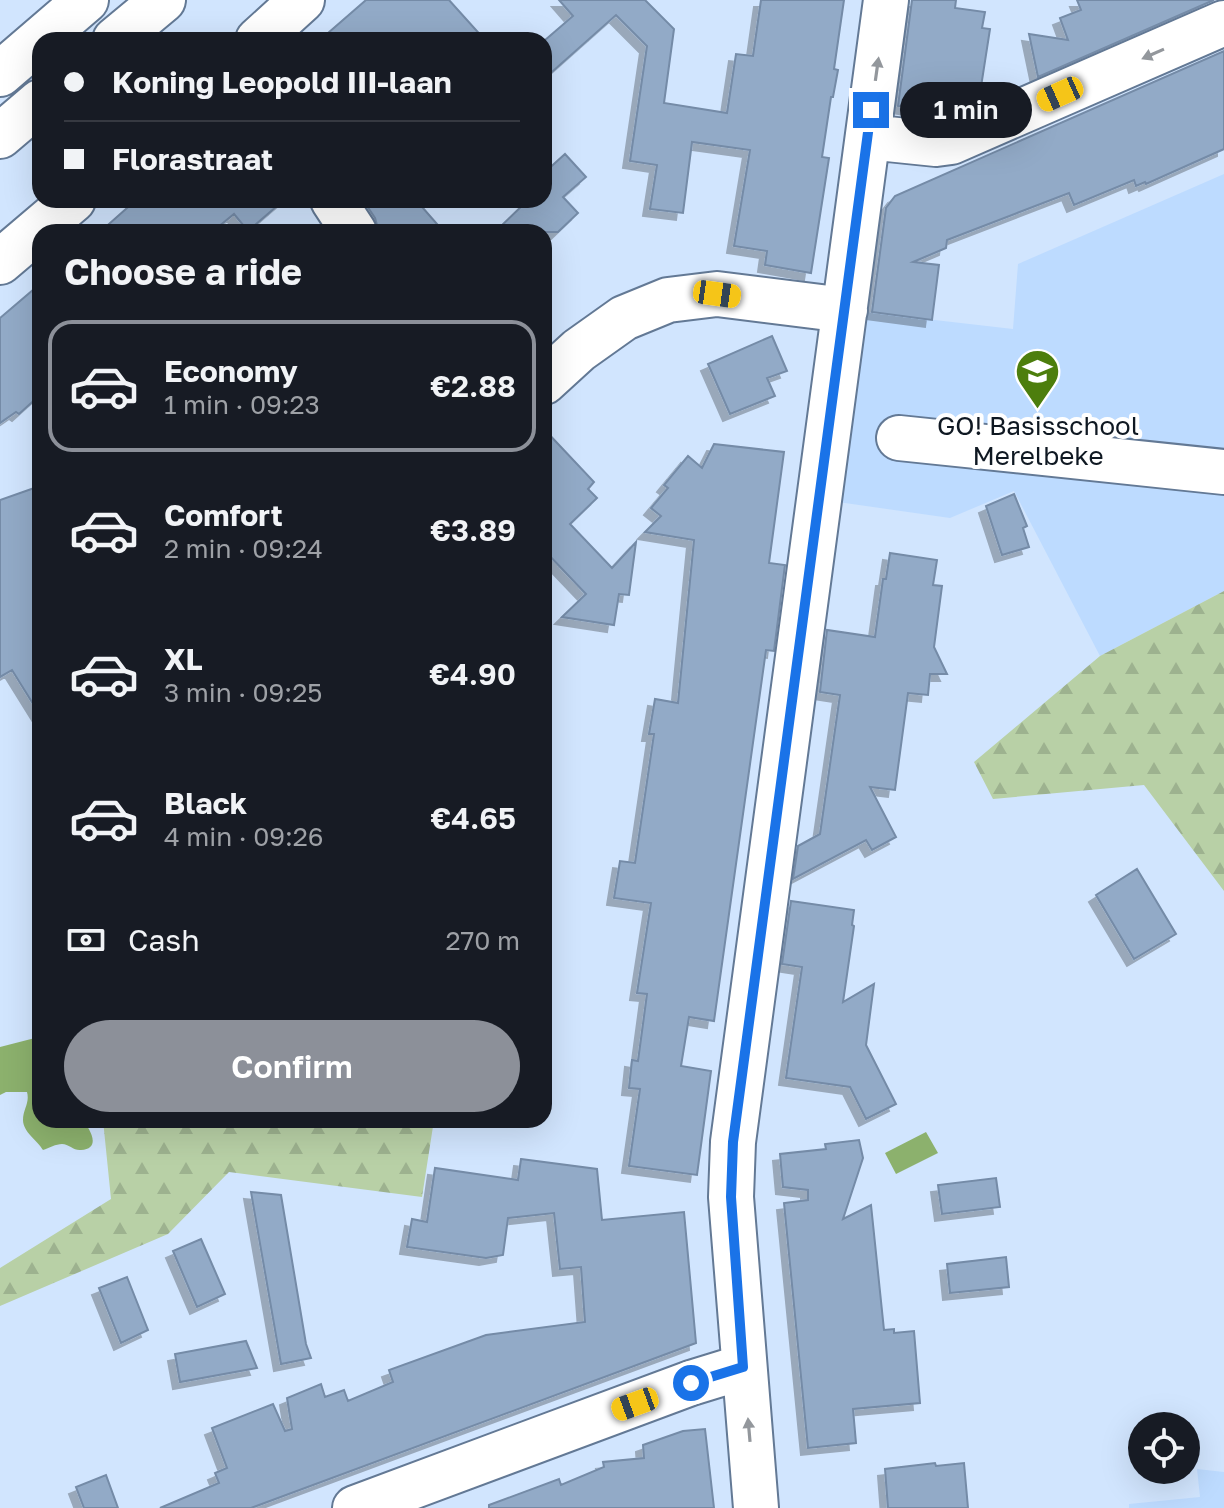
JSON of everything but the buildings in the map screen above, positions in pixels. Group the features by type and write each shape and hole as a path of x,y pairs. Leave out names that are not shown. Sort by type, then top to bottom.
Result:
{"street":[{"path":"49,32 86,0"},
{"path":"125,32 163,0"},
{"path":"267,32 302,0"},
{"path":"756,1508 731,1197 733,1142 886,0"},
{"path":"868,137 936,144 951,142 1224,23"},
{"path":"0,74 32,46"},
{"path":"0,136 32,109"},
{"path":"45,224 64,208"},
{"path":"0,262 32,235"},
{"path":"552,375 579,350 624,318 668,300 717,294 845,310"},
{"path":"899,438 1224,472"},
{"path":"355,1508 691,1383 743,1367"}],"shaded area":[{"name":"GO! Basisschool Merelbeke","path":"1224,174 1224,591 1100,656 1014,491 950,518 838,502 865,312 1013,329 1018,264"},
{"path":"32,1039 32,1128 88,1128 93,1142 91,1146 78,1150 62,1144 43,1150 24,1124 27,1092 0,1095 0,1047"},
{"path":"926,1132 938,1153 896,1174 885,1153"},
{"path":"1200,1469 1224,1472 1224,1508 1129,1508 1129,1504 1200,1497"}],"green space":[{"path":"1224,591 1224,891 1144,785 993,799 974,762 1100,656"},
{"path":"104,1128 433,1128 422,1197 229,1172 168,1234 0,1306 0,1268 111,1199"}],"place":[{"name":"GO! Basisschool Merelbeke","path":"1038,410"}],"route":[{"path":"691,1383 743,1367 731,1197 733,1142 871,110"}]}
